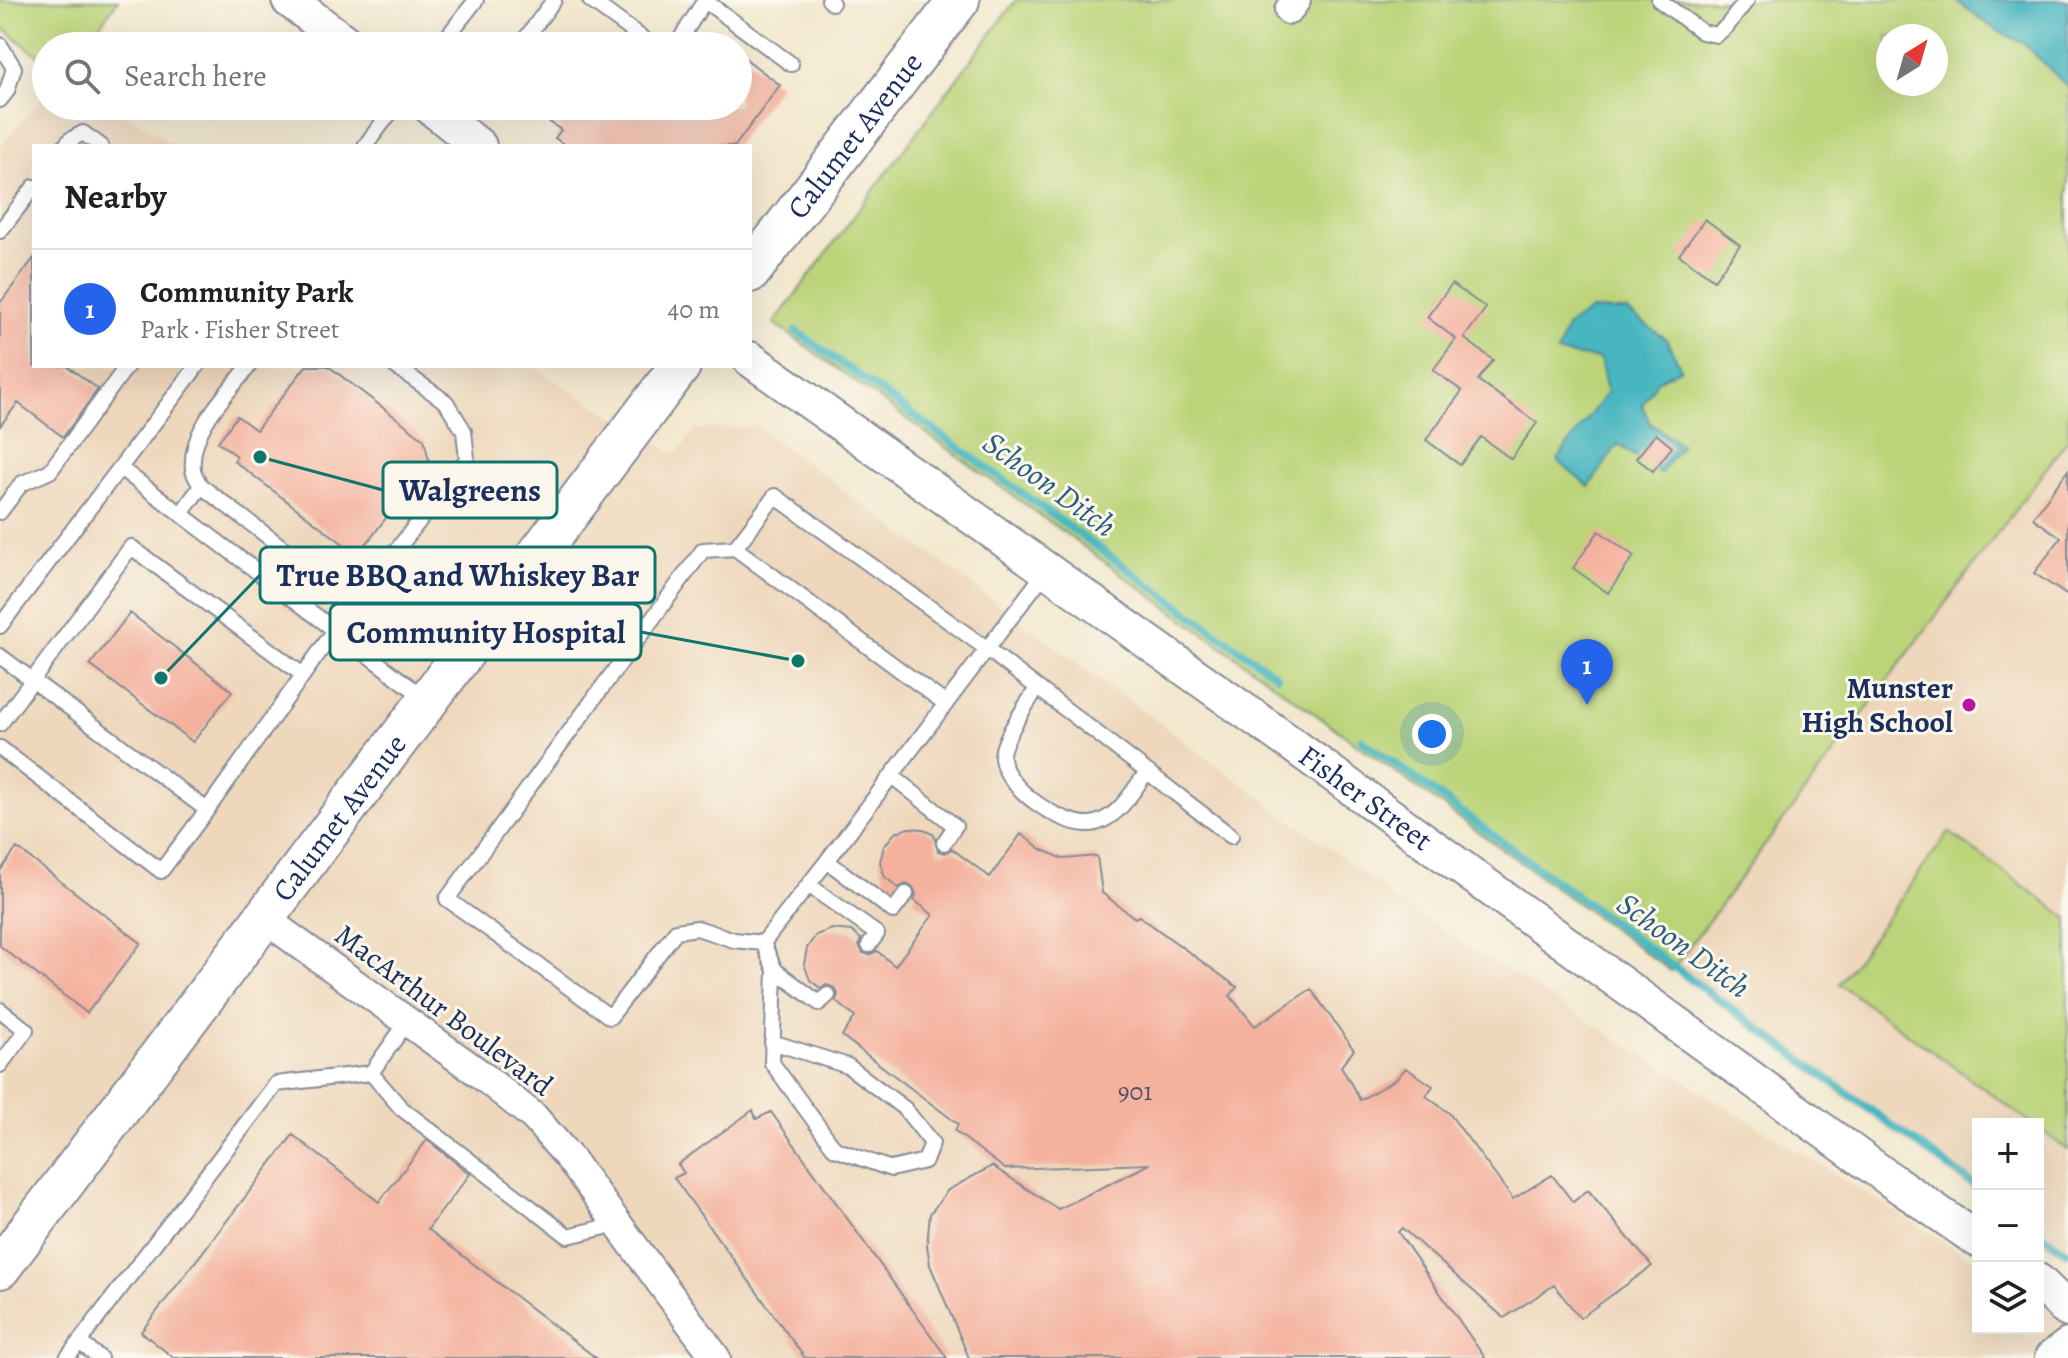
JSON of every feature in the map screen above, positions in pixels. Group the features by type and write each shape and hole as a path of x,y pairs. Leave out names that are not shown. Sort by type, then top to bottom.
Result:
{"main road":[{"name":"Calumet Avenue","path":"752,269 959,0"},
{"name":"Calumet Avenue","path":"0,1268 679,368"}],"street":[{"path":"289,0 331,32"},
{"path":"446,120 476,144"},
{"name":"Fisher Street","path":"752,360 1310,757 1972,1236"},
{"name":"MacArthur Boulevard","path":"265,919 534,1117 570,1159 716,1358"},
{"path":"2044,1287 2068,1310"},
{"path":"2052,1358 2068,1346"}],"lane":[{"path":"451,32 476,0"},
{"path":"530,32 554,0"},
{"path":"590,0 634,32"},
{"path":"685,32 705,0 748,32"},
{"path":"1659,0 1702,32 1716,35 1747,0"},
{"path":"752,35 791,64"},
{"path":"0,45 14,68 7,91 0,100"},
{"path":"366,144 384,120"},
{"path":"67,144 83,133 98,144"},
{"path":"0,231 32,190"},
{"path":"0,512 21,484 50,471 126,368"},
{"path":"0,626 195,368"},
{"path":"247,368 211,414 197,439 193,470 201,486 356,603"},
{"path":"0,748 161,871 335,630 467,459 464,431 446,402 398,368"},
{"path":"120,468 429,701"},
{"path":"181,514 201,486"},
{"path":"735,548 775,496 987,649 1231,836"},
{"path":"0,724 131,547 303,675"},
{"path":"763,943 734,940 697,928 676,931 610,1017 447,899 703,550 735,548 946,704"},
{"path":"763,943 810,886 1047,571"},
{"path":"0,656 207,810"},
{"path":"1037,688 1007,740 1001,757 1007,772 1026,796 1068,821 1094,824 1115,814 1147,772"},
{"path":"892,776 955,826 944,843"},
{"path":"827,861 893,911 906,894"},
{"path":"810,886 877,934 869,945"},
{"path":"763,943 775,970 772,1042 772,1063 835,1149 891,1169 925,1161 932,1143 905,1109 848,1066 772,1042"},
{"path":"775,970 819,1003 828,995"},
{"path":"0,1010 26,1030 0,1065"},
{"path":"67,1358 276,1084 371,1073 407,1022"},
{"path":"371,1073 401,1108 568,1236 618,1224"},
{"path":"79,1342 100,1358"}],"shaded area":[{"path":"32,111 32,120 135,120 174,144 32,144 32,368 535,368 676,455 696,429 756,426 1389,892 1387,896 1972,1259 1972,1334 2044,1334 2044,1304 2068,1318 2068,1346 2051,1358 0,1358 0,147"},
{"name":"Munster High School","path":"2068,439 2068,1260 2044,1243 2044,1118 1972,1118 1972,1191 1671,971"}],"green space":[{"path":"0,0 118,0 95,32 32,32 32,51 0,26"},
{"path":"1016,0 2068,0 2068,439 1671,971 774,323"},
{"path":"1949,832 2068,918 2068,1150 2044,1132 2044,1118 2025,1118 1839,984"}],"water":[{"path":"1955,0 2068,0 2068,87 2023,43 1996,30"},
{"path":"1591,310 1627,311 1666,339 1681,368 1657,381 1642,405 1649,422 1681,445 1660,474 1618,444 1589,487 1557,460 1607,392 1600,359 1557,353 1566,327"}],"building":[{"path":"752,64 780,85 736,144 563,144 555,138 561,130 547,120 752,120"},
{"path":"1705,219 1740,245 1714,280 1679,255"},
{"path":"32,261 32,368 70,368 98,389 63,437 18,403 0,426 0,303"},
{"path":"1452,284 1486,308 1464,338 1493,360 1478,380 1537,423 1511,459 1481,437 1460,465 1426,440 1462,391 1433,370 1456,339 1427,317"},
{"path":"304,368 331,368 424,439 429,461 358,555 234,461 237,456 218,442 237,416 256,430"},
{"path":"1656,434 1672,447 1653,471 1636,458"},
{"path":"2068,470 2068,596 2034,573 2061,538 2033,518"},
{"path":"1599,531 1634,556 1608,593 1573,568"},
{"path":"130,613 232,691 193,742 90,665"},
{"path":"908,828 923,829 934,835 938,851 944,853 952,849 990,877 1021,834 1041,849 1063,859 1097,856 1102,893 1237,987 1230,996 1255,1026 1311,989 1354,1050 1341,1066 1360,1100 1396,1079 1406,1068 1433,1086 1426,1096 1449,1113 1513,1199 1552,1175 1573,1202 1588,1190 1652,1266 1580,1318 1554,1285 1504,1318 1402,1228 1398,1232 1485,1358 969,1358 930,1265 927,1245 930,1214 948,1190 992,1166 1058,1209 1150,1164 1005,1169 955,1131 958,1124 842,1036 855,1017 836,1001 838,994 835,988 827,985 820,988 810,980 804,964 807,948 816,935 832,929 851,931 861,939 859,945 863,953 869,955 877,951 895,966 933,915 914,900 916,894 913,887 906,884 898,888 885,877 880,862 884,846 895,833"},
{"path":"17,848 141,943 87,1013 0,946 0,871"},
{"path":"753,1110 756,1119 771,1112 947,1358 805,1358 674,1178 684,1173 678,1164"},
{"path":"293,1135 379,1202 427,1140 470,1174 428,1229 596,1358 174,1358 141,1332"}],"waterway":[{"name":"Schoon Ditch","path":"796,331 1277,676"},
{"name":"Schoon Ditch","path":"1362,740 1972,1184"},
{"name":"Schoon Ditch","path":"2044,1235 2067,1252"}],"place":[{"name":"Walgreens","path":"260,457"},
{"name":"Community Hospital","path":"798,661"},
{"name":"True BBQ and Whiskey Bar","path":"161,678"},
{"name":"Community Park","path":"1587,705"},
{"name":"Munster High School","path":"1969,705"}]}
